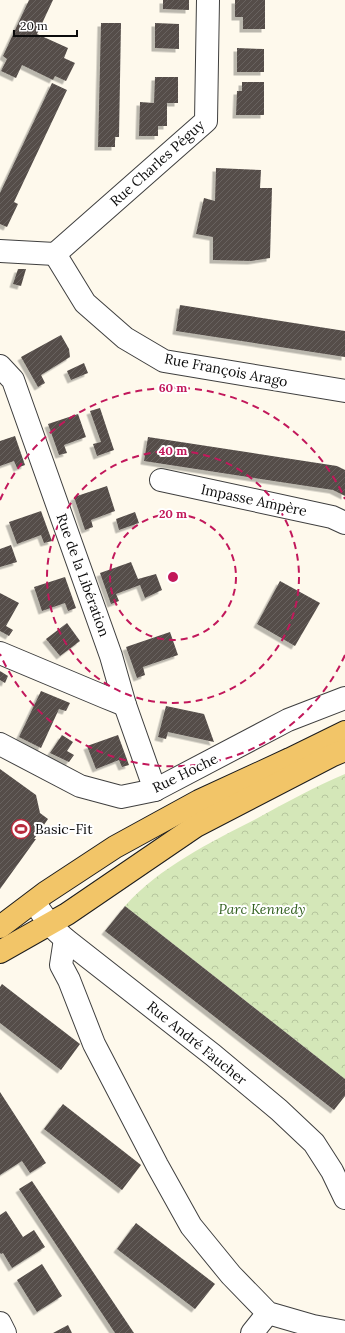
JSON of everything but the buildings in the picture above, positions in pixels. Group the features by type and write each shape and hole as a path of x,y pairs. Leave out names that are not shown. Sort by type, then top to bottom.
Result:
{"main road":[{"path":"0,927 115,847 199,801 345,732"},
{"path":"0,952 58,932 196,826 345,750"}],"street":[{"name":"Rue Charles Péguy","path":"55,254 206,121 208,0"},
{"path":"0,251 55,254"},
{"name":"Rue François Arago","path":"55,254 85,302 125,338 164,361 345,391"},
{"name":"Rue de la Libération","path":"0,366 13,380 111,656 125,705 155,790"},
{"name":"Impasse Ampère","path":"161,480 332,517 345,523"},
{"path":"0,653 125,705"},
{"name":"Rue Hoche","path":"0,744 80,786 121,797 155,790 288,720 345,698"},
{"name":"Rue André Faucher","path":"34,902 58,932 279,1110 314,1143 332,1171 345,1198"},
{"path":"58,932 61,965 69,980 94,1044 157,1165 191,1226 231,1275 268,1313 312,1326 345,1332"},
{"path":"252,1333 268,1313"},
{"path":"0,1323 5,1333"}],"green space":[{"name":"Parc Kennedy","path":"345,774 345,1079 125,906 154,879 186,857 300,795"}],"place":[{"name":"Basic-Fit","path":"21,829"}]}
